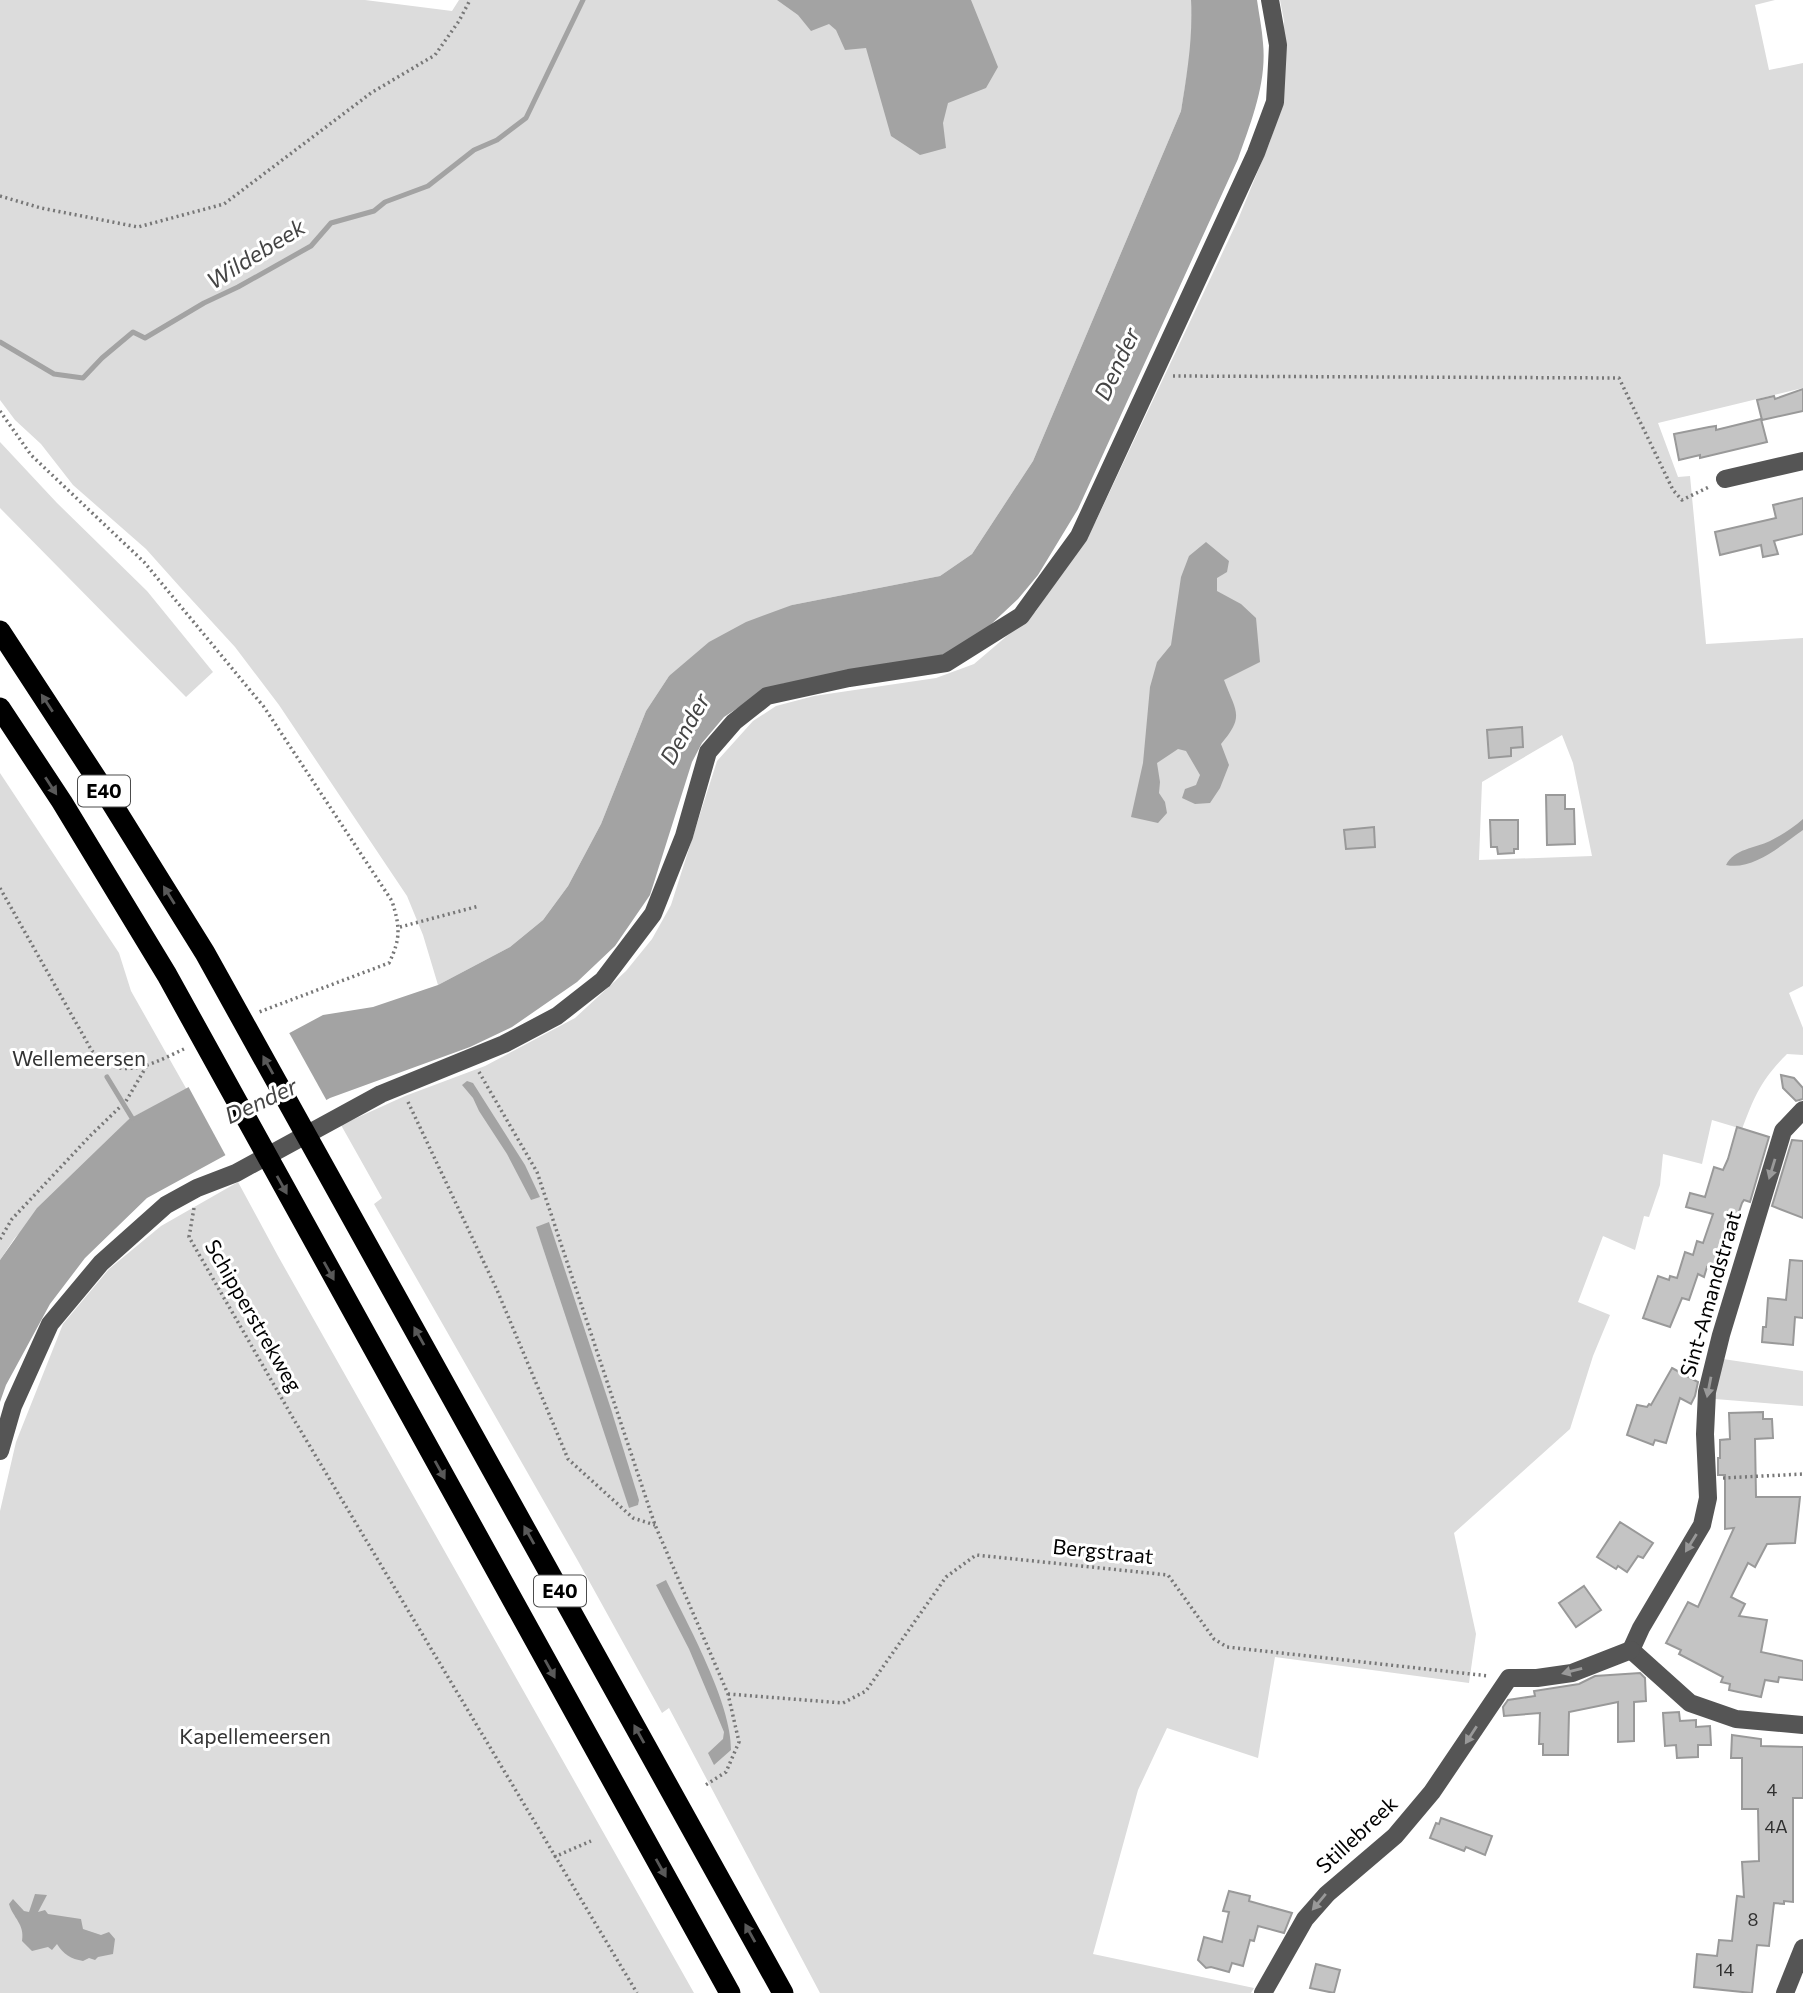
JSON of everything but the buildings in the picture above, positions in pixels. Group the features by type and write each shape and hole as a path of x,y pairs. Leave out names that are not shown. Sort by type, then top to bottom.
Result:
{"highway":[{"name":"E40","path":"0,631 98,781 205,953 783,1993"},
{"name":"E40","path":"0,708 62,802 167,975 730,1993"}],"street":[{"path":"0,1451 13,1406 50,1324 100,1263 166,1205 197,1188 236,1173 381,1094 471,1059 557,1016 603,980 653,914 684,836 708,752 734,722 767,696 849,678 946,663 1021,616 1079,536 1256,153 1275,102 1278,45 1270,0"},
{"path":"1725,479 1803,461"},
{"name":"Sint-Amandstraat","path":"1631,1650 1641,1628 1702,1525 1708,1498 1707,1392 1783,1131 1803,1110"},
{"path":"1508,1678 1537,1678 1572,1672 1631,1650 1690,1703 1736,1719 1803,1725"},
{"name":"Stillebreek","path":"1263,1993 1305,1919 1327,1894 1395,1836 1432,1792 1508,1678"},
{"path":"1784,1993 1803,1948"}],"path":[{"path":"0,196 41,208 138,227 224,204 371,93 435,55 470,0"},
{"path":"1153,376 1619,378 1673,490 1682,500 1725,479"},
{"path":"0,411 31,455 144,562 264,707 392,901 400,927 397,946 390,963 274,1005"},
{"path":"0,888 92,1051 110,1066 130,1069 147,1066 167,1057"},
{"path":"400,927 479,906"},
{"path":"471,1059 537,1172 655,1525 728,1695 739,1742 726,1772 704,1786"},
{"path":"126,1101 147,1066"},
{"path":"401,1086 497,1290 568,1459 634,1518 655,1525"},
{"path":"0,1239 12,1219 89,1136 121,1106"},
{"name":"Schipperstrekweg","path":"197,1188 189,1237 293,1418 637,1993"},
{"path":"1707,1479 1803,1474"},
{"name":"Bergstraat","path":"728,1695 844,1703 866,1691 946,1577 976,1555 1168,1575 1214,1639 1227,1647 1508,1678"},
{"path":"554,1857 591,1841"}],"green space":[{"path":"0,0 365,0 452,11 459,0 1191,0 1193,24 1181,111 1033,461 972,554 940,576 792,605 669,676 646,711 601,824 568,886 543,920 510,947 438,985 423,935 407,896 279,705 235,647 146,549 73,485 41,444 15,420 0,400"},
{"path":"1280,0 1775,0 1755,5 1769,70 1803,63 1803,388 1658,423 1678,477 1690,476 1706,644 1803,638 1803,986 1789,993 1803,1028 1803,1055 1787,1054 1771,1072 1755,1097 1742,1129 1712,1120 1702,1164 1663,1154 1660,1185 1649,1217 1644,1216 1635,1250 1603,1236 1578,1302 1610,1315 1593,1356 1570,1429 1454,1533 1476,1634 1469,1683 1275,1657 1258,1758 1167,1728 1138,1790 1093,1954 1254,1988 1251,1993 820,1993 669,1708 662,1713 374,1204 382,1198 341,1125 405,1096 485,1066 575,1018 626,971 652,939 671,905 717,761 753,721 776,706 814,696 936,678 974,664 1036,611 1096,521 1237,222 1281,109 1284,21","holes":["1562,735 1573,763 1592,856 1479,860 1482,782"]},
{"path":"0,442 57,503 147,591 213,672 186,697 0,508"},
{"name":"Wellemeersen","path":"0,773 119,953 131,991 187,1090 129,1119 14,1239 0,1260"},
{"name":"Kapellemeersen","path":"238,1182 694,1993 0,1993 0,1511 16,1442 63,1324 109,1269 161,1226"},
{"path":"1723,1359 1803,1371 1803,1406 1715,1399"}],"water":[{"path":"777,0 971,0 998,67 986,88 948,103 943,123 946,148 920,155 891,136 866,48 845,50 836,30 829,24 811,31 798,15"},
{"name":"Dender","path":"1191,0 1257,0 1264,58 1257,102 1238,159 1078,509 1038,575 1018,599 987,628 936,660 782,684 756,696 724,717 702,743 692,762 650,895 615,946 577,982 512,1027 470,1047 330,1098 147,1198 85,1258 50,1304 6,1385 0,1402 0,1260 37,1208 129,1119 323,1015 373,1007 438,985 510,947 543,920 568,886 601,824 646,711 669,676 709,642 746,622 792,605 940,576 972,554 1033,461 1181,111 1190,42"},
{"path":"1206,542 1229,561 1227,572 1217,578 1217,591 1241,604 1256,618 1260,662 1224,680 1235,707 1236,720 1221,744 1229,765 1220,788 1210,803 1195,804 1182,798 1185,789 1196,785 1200,775 1186,751 1178,749 1157,763 1159,793 1165,802 1167,813 1158,823 1131,817 1143,763 1150,687 1157,662 1171,645 1181,577 1189,556"},
{"path":"1803,819 1803,830 1767,855 1747,864 1726,865 1739,852 1774,839"},
{"path":"467,1081 473,1083 525,1165 540,1197 531,1200 507,1154 473,1098 462,1085"},
{"path":"549,1222 639,1500 638,1505 629,1508 536,1227"},
{"path":"666,1580 707,1664 724,1710 731,1750 714,1765 708,1753 723,1739 724,1732 689,1649 656,1585"},
{"path":"35,1894 47,1895 38,1912 45,1910 48,1914 81,1919 83,1929 101,1935 109,1932 115,1939 113,1954 83,1961 68,1955 57,1944 52,1950 48,1947 32,1951 22,1941 20,1926 9,1904 13,1899 24,1911 29,1912"}],"pier":[{"path":"287,1029 328,1103 227,1158 188,1086"}],"waterway":[{"name":"Wildebeek","path":"0,342 54,374 83,378 133,332 145,338 311,246 331,223 374,211 385,202 428,186 474,150 497,140 526,118 583,0"},
{"path":"107,1077 132,1118"}]}
